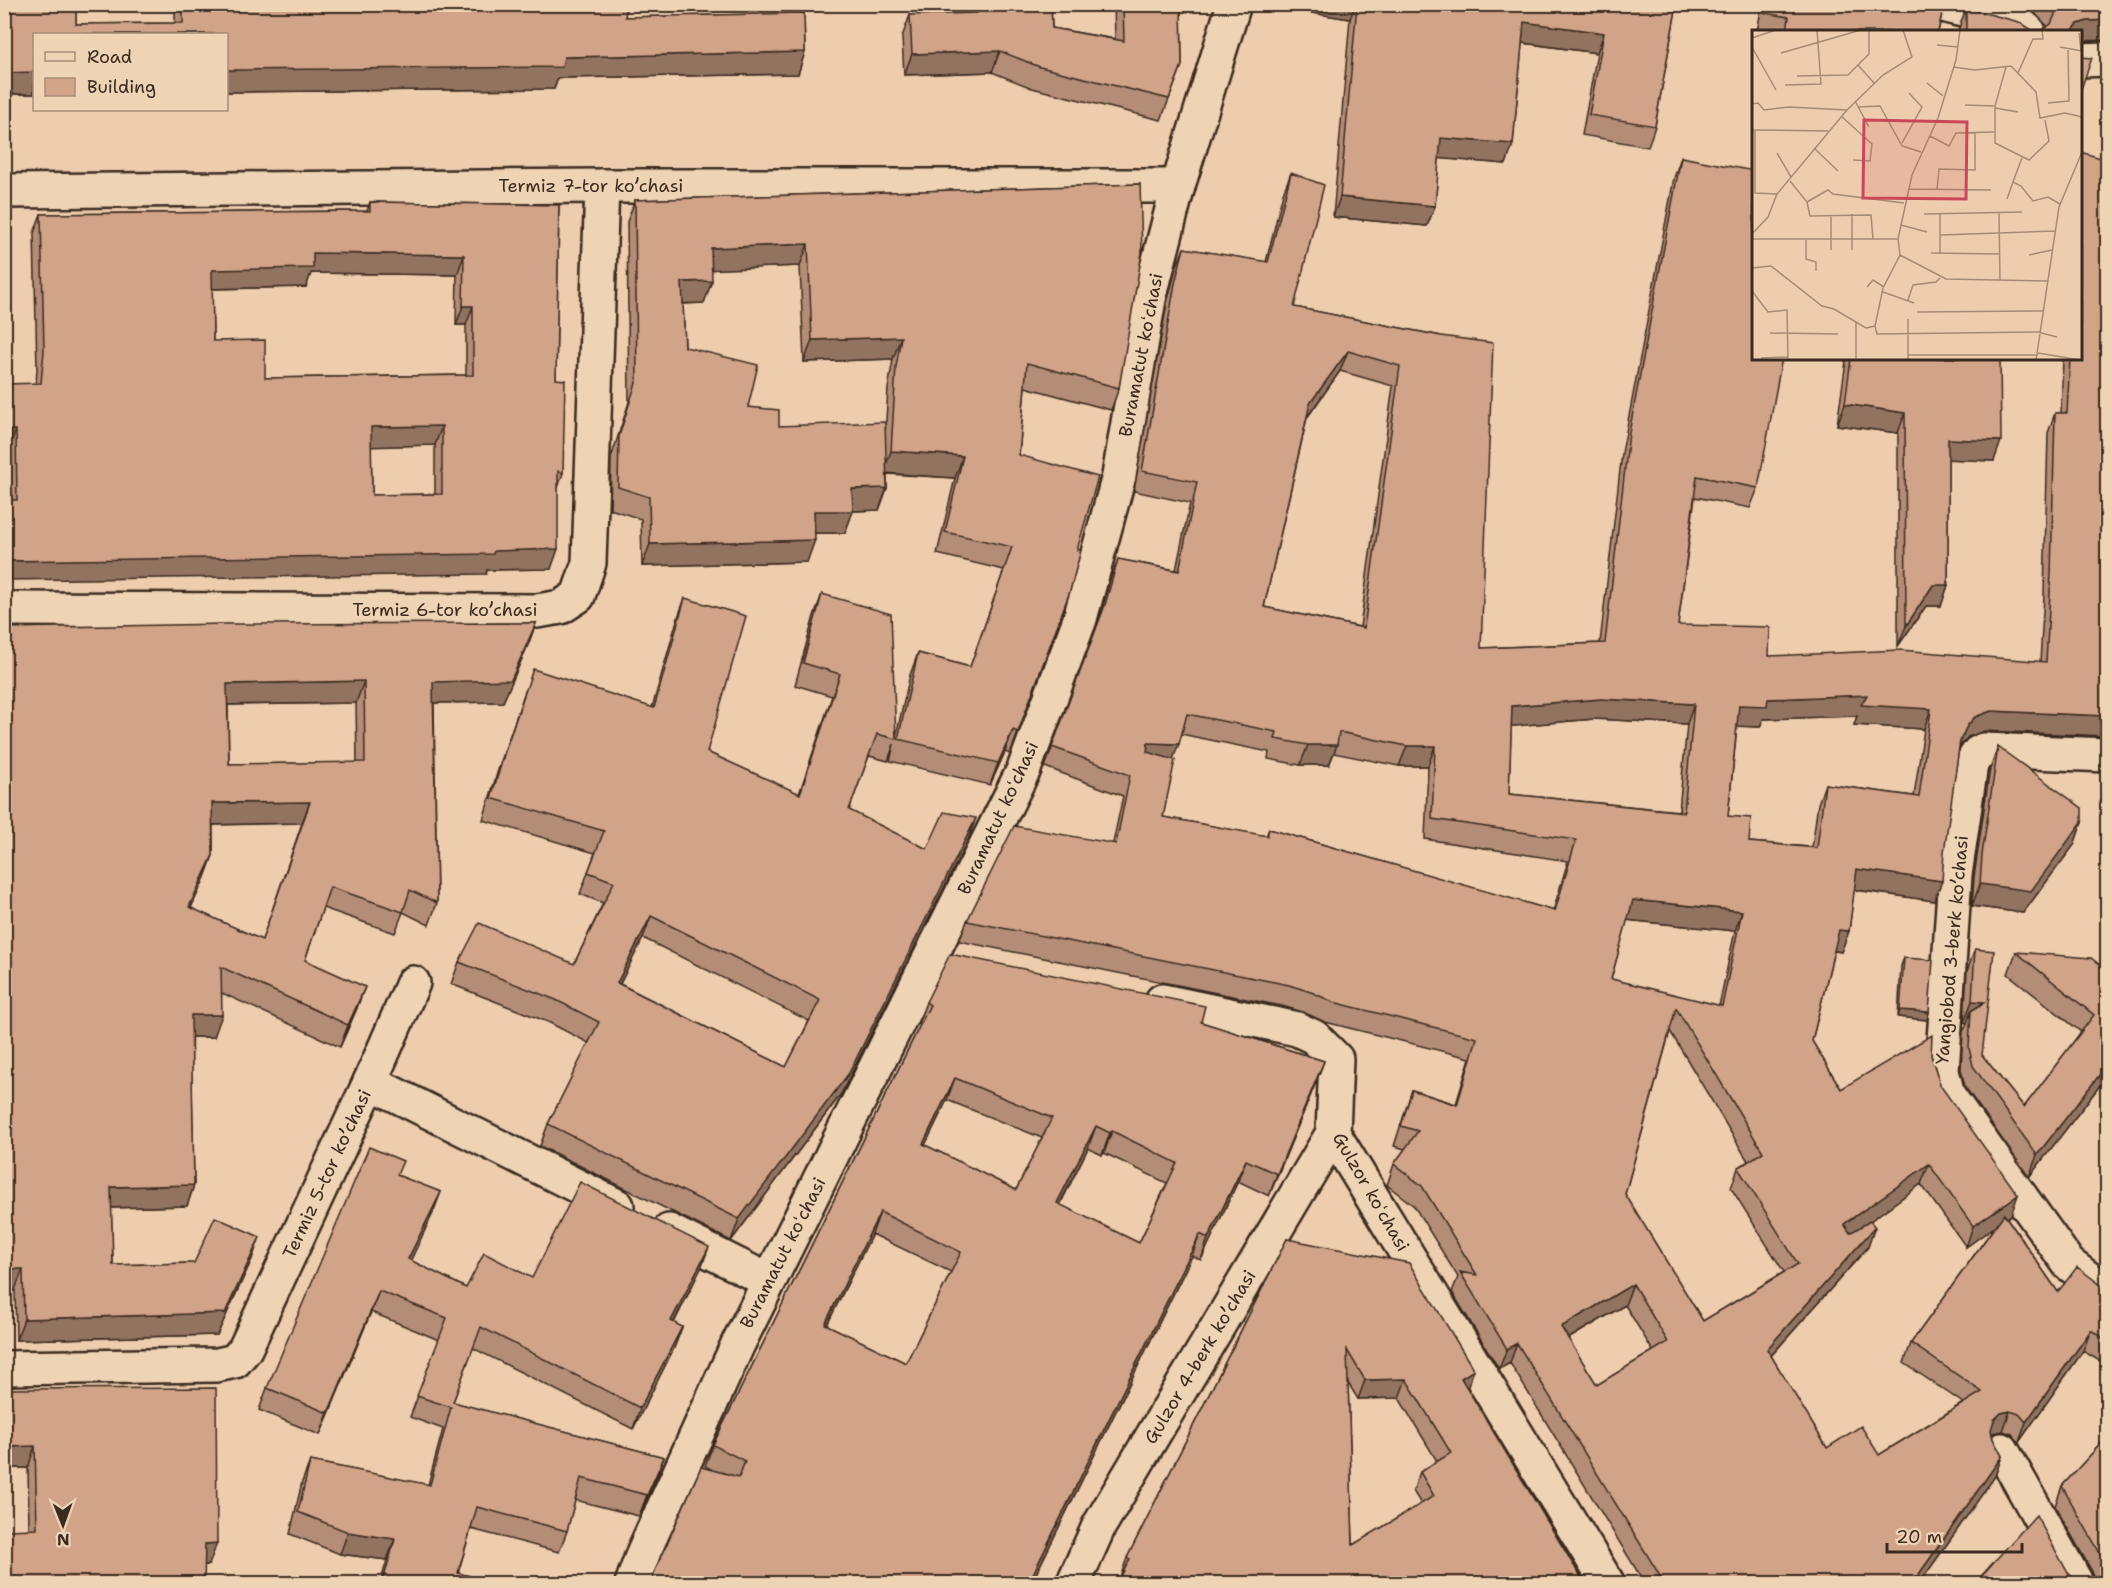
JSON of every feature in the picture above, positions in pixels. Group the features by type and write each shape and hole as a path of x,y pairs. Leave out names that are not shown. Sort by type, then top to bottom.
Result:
{"street":[{"name":"Buramatut koʻchasi","path":"632,1584 644,1551 769,1281 944,958 1024,769 1080,619 1119,476 1149,299 1178,186 1234,4"},
{"path":"1939,4 2020,26 2026,30"},
{"path":"2082,60 2108,59"},
{"name":"Termiz 7-tor koʼchasi","path":"4,191 602,186 1178,186"},
{"name":"Termiz 6-tor koʼchasi","path":"4,609 537,611 561,607 578,597 589,562 602,186"},
{"name":"Yangiobod 3-berk koʼchasi","path":"2108,755 1983,750 1974,757 1971,764 1955,875 1942,1071 1948,1095 2069,1264 2108,1293"},
{"path":"370,1082 413,983"},
{"name":"Gulzor koʻchasi","path":"1128,994 1297,1029 1314,1037 1336,1059 1333,1133 1608,1584"},
{"name":"Termiz 5-tor koʼchasi","path":"4,1368 217,1365 235,1360 245,1349 370,1082 769,1281"},
{"name":"Gulzor 4-berk koʼchasi","path":"1073,1584 1099,1526 1333,1133"},
{"path":"2002,1450 2077,1584"}],"building":[{"path":"4,4 76,4 76,24 183,23 183,4 627,4 625,17 804,13 805,52 564,57 562,67 228,70 228,33 33,33 33,72 4,73"},
{"path":"977,4 1051,4 1052,28 1124,41 1123,4 1181,4 1182,65 1169,99 1040,67 1000,51 912,54 910,15 977,13"},
{"path":"1357,4 1677,4 1655,126 1589,115 1604,33 1524,22 1513,144 1441,138 1435,206 1340,197"},
{"path":"1766,4 1944,4 1938,30 1787,30 1789,17 1764,13"},
{"path":"2053,4 2108,4 2108,20 2087,21 2078,24 2073,30 2042,30 2051,24 2055,15"},
{"path":"1966,8 2019,22 2032,30 1966,30"},
{"path":"2082,57 2092,58 2082,86"},
{"path":"2082,153 2108,160 2108,716 1991,711 1975,717 1967,726 1960,741 1942,881 1857,869 1849,931 1839,930 1812,1041 1841,1089 1932,1035 1931,1055 1940,1085 2018,1195 1973,1226 1929,1164 1844,1224 1850,1233 1870,1221 1875,1227 1767,1349 1827,1448 1861,1426 1879,1455 1982,1392 1911,1343 2004,1214 2058,1292 2077,1267 2108,1289 2108,1341 2091,1330 2026,1422 2019,1414 2010,1411 2001,1413 1994,1420 1991,1430 1993,1439 2002,1456 1912,1584 1665,1584 1517,1343 1507,1349 1460,1272 1477,1275 1422,1186 1394,1164 1418,1131 1401,1126 1412,1090 1457,1105 1477,1038 1333,1002 1289,985 967,921 1014,826 1116,844 1130,775 1052,747 1105,605 1118,559 1179,571 1197,482 1142,471 1175,283 1184,248 1268,262 1291,173 1324,185 1294,307 1441,336 1493,343 1481,648 1605,643 1629,433 1681,157 1752,171 1752,360 1782,360 1758,488 1697,476 1678,625 1770,627 1769,656 1900,650 2046,662 2051,575 2055,413 2067,413 2070,360 2082,360","holes":["1348,351 1400,366 1364,628 1264,607 1310,403","1867,695 1861,705 1931,709 1919,797 1825,784 1817,848 1749,842 1751,818 1728,816 1739,705 1767,706 1768,699","1601,699 1694,704 1684,812 1509,794 1512,706","1187,714 1277,732 1275,739 1308,745 1337,745 1339,732 1407,746 1435,746 1432,819 1576,840 1555,911 1269,829 1267,836 1163,817 1175,760 1147,752 1148,743 1179,744","1633,900 1742,911 1722,1006 1611,979","1676,1008 1763,1152 1738,1168 1798,1264 1703,1321 1625,1194","1633,1284 1668,1342 1597,1385 1561,1327"]},
{"path":"1140,184 1142,253 1119,388 1027,363 1019,455 1098,477 1077,550 1081,550 1070,591 1018,732 1013,730 998,763 898,739 918,653 970,667 1012,547 945,532 963,456 891,451 896,367 901,337 812,340 808,244 711,248 712,281 682,282 685,347 758,365 748,407 779,410 779,426 885,422 887,488 852,489 853,511 814,511 815,540 650,544 649,497 618,487 619,436 637,380 635,200"},
{"path":"370,202 559,205 556,379 565,380 563,473 558,471 558,549 494,551 493,554 4,561 4,500 17,500 16,430 4,430 4,384 41,383 44,351 41,214 370,211","holes":["313,253 464,255 463,306 473,306 473,375 265,378 265,340 213,341 212,270 313,268","442,426 442,494 372,495 371,427"]},
{"path":"1851,360 2000,360 2001,441 1948,439 1948,585 1933,585 1906,626 1905,413 1845,404"},
{"path":"822,594 891,614 896,739 877,734 849,810 927,849 944,812 976,818 849,1073 739,1219 548,1124 599,1022 556,1000 459,962 479,923 574,964 614,882 588,872 604,831 491,798 533,669 654,708 685,598 746,616 707,752 800,794 840,674 803,663","holes":["651,916 820,1000 786,1067 617,983"]},
{"path":"536,623 511,680 433,682 437,903 410,890 403,912 330,887 305,960 365,987 348,1025 221,967 222,1015 191,1015 194,1185 111,1187 113,1265 194,1263 215,1217 260,1237 225,1313 24,1319 23,1269 4,1269 4,628 226,624","holes":["364,681 365,762 229,764 227,684","310,802 262,940 189,907 213,855 212,803"]},
{"path":"1998,747 2082,808 2082,822 2031,891 1980,884"},
{"path":"1975,949 1994,951 1982,1055 2024,1107 2094,1015 2016,952 2091,958 2108,971 2108,1064 2037,1155 1973,1066 1969,1048 1971,1011 1985,1002 1972,1001"},
{"path":"950,954 1205,1006 1201,1022 1324,1061 1277,1174 1246,1160 1208,1238 1200,1234 1028,1584 651,1584 701,1467 739,1477 745,1461 713,1445 930,1005 926,1002","holes":["955,1078 1052,1118 1016,1190 923,1144","1096,1126 1110,1133 1112,1131 1177,1163 1139,1243 1057,1203","880,1212 961,1252 906,1363 825,1324"]},
{"path":"1904,958 1933,960 1929,1012 1900,1010"},
{"path":"369,1147 403,1161 397,1175 441,1192 408,1259 466,1288 484,1253 532,1278 580,1182 709,1247 671,1321 682,1327 640,1408 481,1327 453,1402 664,1457 647,1495 581,1478 567,1531 477,1507 458,1573 499,1584 382,1584 395,1539 348,1532 298,1512 310,1461 430,1485 451,1407 417,1396 447,1318 379,1291 328,1413 267,1388"},
{"path":"1287,1239 1409,1263 1474,1370 1461,1378 1585,1584 1117,1584 1130,1559 1127,1558","holes":["1347,1350 1365,1380 1406,1379 1451,1453 1420,1472 1434,1496 1353,1545"]},
{"path":"216,1388 217,1543 205,1544 204,1584 4,1584 4,1530 37,1529 35,1446 4,1447 4,1389"},
{"path":"2108,1436 2108,1584 1974,1584 2036,1515 2068,1573 2075,1580 2084,1582 2094,1580 2100,1574 2103,1565 2101,1555 2062,1486"}]}
